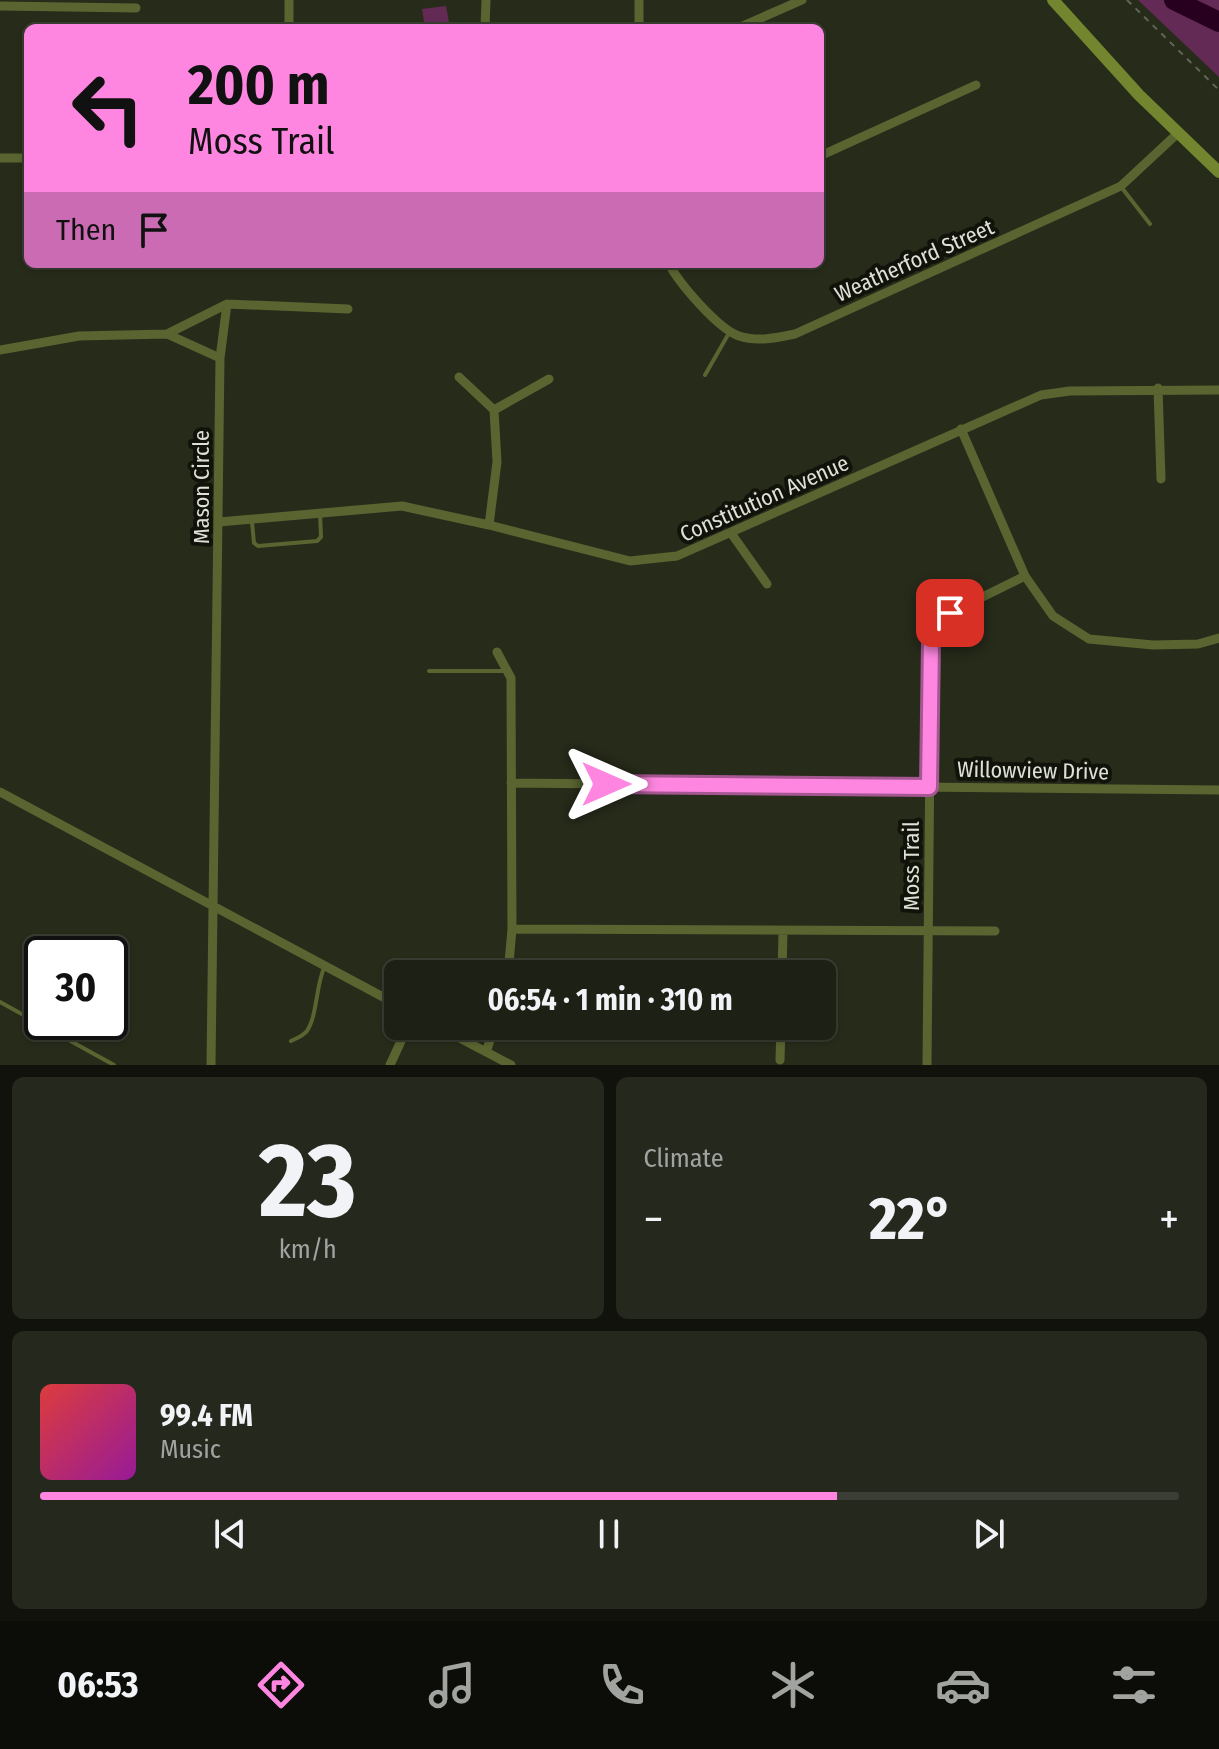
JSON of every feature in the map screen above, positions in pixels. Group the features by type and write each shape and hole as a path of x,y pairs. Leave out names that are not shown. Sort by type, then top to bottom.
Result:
{"main road":[{"path":"1053,0 1139,95 1219,172"}],"street":[{"path":"289,0 289,24"},
{"path":"485,24 486,0"},
{"path":"639,0 639,24"},
{"path":"747,24 802,0"},
{"path":"0,6 136,8"},
{"path":"824,154 976,85"},
{"name":"Weatherford Street","path":"671,268 716,319 737,335 769,339 795,334 1121,186 1178,133"},
{"path":"0,158 24,158"},
{"path":"0,350 79,336 167,334 227,304 348,309"},
{"name":"Mason Circle","path":"211,1065 220,358 227,304"},
{"path":"167,334 220,358"},
{"path":"459,377 494,410 497,462 489,525"},
{"path":"494,410 549,379"},
{"path":"1158,388 1161,479"},
{"name":"Constitution Avenue","path":"219,522 402,506 630,561 677,556 1041,395 1158,388 1219,390"},
{"path":"961,429 1025,576 1053,616 1089,639 1153,645 1198,644 1219,638"},
{"path":"731,533 767,584"},
{"name":"Moss Trail","path":"927,1065 931,641 950,613 1025,576"},
{"path":"497,652 511,678 512,929 509,960"},
{"name":"Willowview Drive","path":"511,783 1219,790"},
{"path":"0,792 384,997"},
{"path":"512,929 995,931"},
{"path":"782,960 783,931"},
{"path":"390,1065 402,1040"},
{"path":"463,1040 511,1065"},
{"path":"486,1052 490,1040"},
{"path":"780,1060 781,1040"}],"lane":[{"path":"1121,186 1150,224"},
{"path":"705,375 731,330"},
{"path":"251,519 254,543 258,546 317,541 321,537 320,513"},
{"path":"429,671 507,671"},
{"path":"291,1041 309,1029 318,981 325,965"},
{"path":"0,1002 114,1065"}],"path":[{"path":"1127,0 1219,90"}],"shaded area":[{"path":"1138,0 1219,0 1219,77"},
{"path":"446,6 449,24 424,24 422,9"}],"waterway":[{"path":"1174,0 1219,22"}],"route":[{"path":"606,784 929,787 931,641 950,613"}]}
